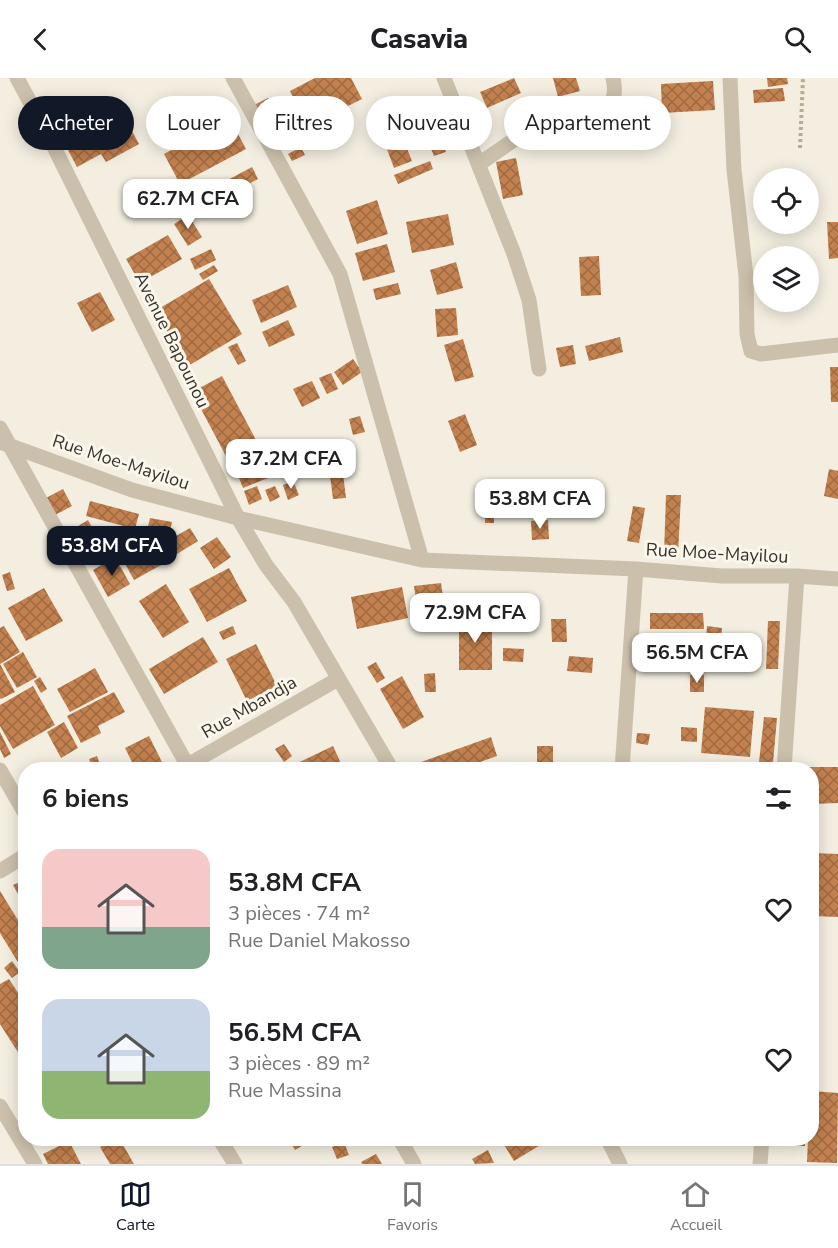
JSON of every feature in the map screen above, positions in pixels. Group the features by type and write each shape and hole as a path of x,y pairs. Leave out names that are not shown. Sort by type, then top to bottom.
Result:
{"street":[{"name":"Avenue Bapounou","path":"17,78 238,518 266,565 294,602 387,762"},
{"path":"233,78 340,274 422,560"},
{"path":"444,78 530,300 539,369"},
{"path":"478,164 534,126 547,121 604,111 611,105 616,91 613,78"},
{"path":"730,78 734,170 746,276 747,334 751,351 761,354 838,345"},
{"path":"0,428 4,444 183,762"},
{"name":"Rue Moe-Mayilou","path":"4,444 132,490 335,542 422,560 636,569 722,576 797,576 838,579"},
{"path":"623,762 636,569"},
{"path":"785,762 797,576"},
{"name":"Rue Mbandja","path":"196,762 338,679"},
{"path":"0,770 18,801"},
{"path":"0,871 18,860"},
{"path":"0,1106 18,1137"},
{"path":"23,1146 34,1164"},
{"path":"224,1146 235,1164"},
{"path":"404,1146 414,1164"},
{"path":"612,1146 620,1164"},
{"path":"760,1164 761,1146"}],"path":[{"path":"800,148 803,78"}],"building":[{"path":"315,78 351,78 362,99 354,103 354,96 293,96 290,91"},
{"path":"514,78 521,93 504,96 504,100 492,106 492,96 482,96 480,92"},
{"path":"553,78 576,78 580,91 558,96"},
{"path":"767,78 787,78 788,84 768,87"},
{"path":"713,81 715,110 671,112 671,96 661,96 661,84"},
{"path":"783,88 785,101 754,103 753,90"},
{"path":"134,135 139,144 134,147"},
{"path":"241,140 246,149 180,184 164,154 172,150 241,150"},
{"path":"68,150 128,150 106,162 101,154 77,167"},
{"path":"295,150 302,150 305,155 292,161 288,154"},
{"path":"387,150 408,150 412,161 394,168"},
{"path":"431,150 445,150 446,152 434,156"},
{"path":"516,158 523,195 503,199 496,162"},
{"path":"430,161 433,169 398,184 394,175"},
{"path":"252,167 258,179 230,194 224,182"},
{"path":"217,189 221,201 195,210 191,198"},
{"path":"377,200 388,234 357,244 346,211"},
{"path":"448,214 454,245 412,253 406,222"},
{"path":"188,215 202,237 188,246 174,224"},
{"path":"827,222 838,222 838,258 829,259"},
{"path":"168,235 182,259 140,283 126,259"},
{"path":"387,244 395,272 363,281 355,253"},
{"path":"211,249 216,260 195,270 190,259"},
{"path":"599,256 601,295 581,296 579,257"},
{"path":"456,262 463,288 437,295 430,270"},
{"path":"214,265 218,271 203,280 199,274"},
{"path":"209,279 242,334 188,366 155,311"},
{"path":"398,283 401,294 376,300 373,289"},
{"path":"288,285 297,307 261,323 252,300"},
{"path":"100,292 115,320 92,332 77,303"},
{"path":"456,308 458,335 437,337 435,309"},
{"path":"288,320 295,335 269,347 262,332"},
{"path":"620,337 623,352 589,361 585,346"},
{"path":"463,339 474,377 455,382 444,345"},
{"path":"237,343 246,361 238,365 228,347"},
{"path":"573,345 576,364 560,367 556,348"},
{"path":"353,359 362,372 343,385 334,372"},
{"path":"830,367 838,367 838,402 831,402"},
{"path":"331,373 338,389 327,394 319,378"},
{"path":"222,376 257,442 227,458 192,392"},
{"path":"312,381 320,398 302,407 293,389"},
{"path":"465,414 477,445 460,452 448,421"},
{"path":"360,416 365,432 353,435 349,419"},
{"path":"265,454 273,476 243,488 234,466"},
{"path":"829,469 838,471 838,499 824,496"},
{"path":"343,474 346,498 333,499 330,475"},
{"path":"293,481 299,495 288,500 283,485"},
{"path":"257,486 262,499 249,505 244,491"},
{"path":"275,486 280,497 270,502 265,490"},
{"path":"63,489 72,506 55,515 46,498"},
{"path":"666,495 681,495 678,555 664,554"},
{"path":"90,501 139,514 135,529 86,516"},
{"path":"485,502 494,502 494,523 485,523"},
{"path":"633,506 645,508 639,543 627,541"},
{"path":"150,518 172,522 169,535 147,531"},
{"path":"88,520 106,552 88,562 70,531"},
{"path":"548,520 549,539 532,540 531,521"},
{"path":"190,528 198,541 177,554 169,540"},
{"path":"217,537 231,557 214,569 200,548"},
{"path":"161,539 172,559 134,580 123,560"},
{"path":"115,557 130,584 108,597 93,570"},
{"path":"229,568 247,601 207,622 189,589"},
{"path":"10,572 15,589 7,591 2,575"},
{"path":"441,583 445,610 418,613 414,586"},
{"path":"166,584 189,622 163,638 139,601"},
{"path":"402,587 408,618 357,629 351,597"},
{"path":"44,588 63,621 26,641 8,608"},
{"path":"650,613 703,613 704,629 650,629"},
{"path":"459,617 492,617 492,670 459,670"},
{"path":"551,619 566,619 567,642 552,642"},
{"path":"768,621 780,621 778,669 766,669"},
{"path":"4,626 20,652 0,664 0,628"},
{"path":"233,626 236,634 223,640 219,632"},
{"path":"707,626 722,628 718,668 704,667"},
{"path":"203,637 218,662 164,694 149,669"},
{"path":"256,644 277,686 247,701 226,659"},
{"path":"503,648 524,649 523,662 503,661"},
{"path":"23,652 37,677 17,688 3,664"},
{"path":"569,656 593,658 592,673 567,671"},
{"path":"376,662 385,678 377,683 367,667"},
{"path":"0,664 15,692 1,699 0,698"},
{"path":"95,668 108,692 70,712 57,689"},
{"path":"435,673 436,692 425,692 424,674"},
{"path":"690,675 704,675 704,692 690,692"},
{"path":"402,676 424,717 403,729 380,689"},
{"path":"40,677 47,689 41,693 34,681"},
{"path":"33,686 55,725 13,749 0,726 0,705"},
{"path":"114,692 125,712 98,726 101,733 81,743 67,716"},
{"path":"705,707 754,711 750,757 701,753"},
{"path":"764,717 777,718 773,762 759,762"},
{"path":"64,722 78,748 61,758 47,732"},
{"path":"681,727 697,728 697,742 681,741"},
{"path":"0,732 11,754 4,758 0,749"},
{"path":"637,733 650,734 648,745 636,743"},
{"path":"149,736 162,762 132,762 125,748"},
{"path":"491,737 497,756 480,762 421,762"},
{"path":"284,744 292,756 284,762 275,749"},
{"path":"333,746 340,762 300,762"},
{"path":"537,746 553,746 553,762 537,762"},
{"path":"97,756 99,762 90,762 89,759"},
{"path":"819,767 838,767 838,803 819,804"},
{"path":"819,853 838,854 838,917 819,916"},
{"path":"18,883 18,894 13,885"},
{"path":"0,891 18,920 18,962 0,933"},
{"path":"12,961 18,969 18,974 12,978 4,968"},
{"path":"9,979 18,993 18,1052 0,1024 0,984"},
{"path":"819,1092 838,1093 837,1163 807,1162 808,1146 819,1146"},
{"path":"59,1146 72,1146 81,1164 48,1164 43,1154"},
{"path":"124,1146 134,1164 110,1164 100,1147"},
{"path":"346,1146 349,1155 337,1159 332,1147"},
{"path":"505,1146 539,1146 514,1161"},
{"path":"488,1150 494,1163 475,1164 472,1159"},
{"path":"376,1154 382,1164 362,1164 361,1162"}]}
